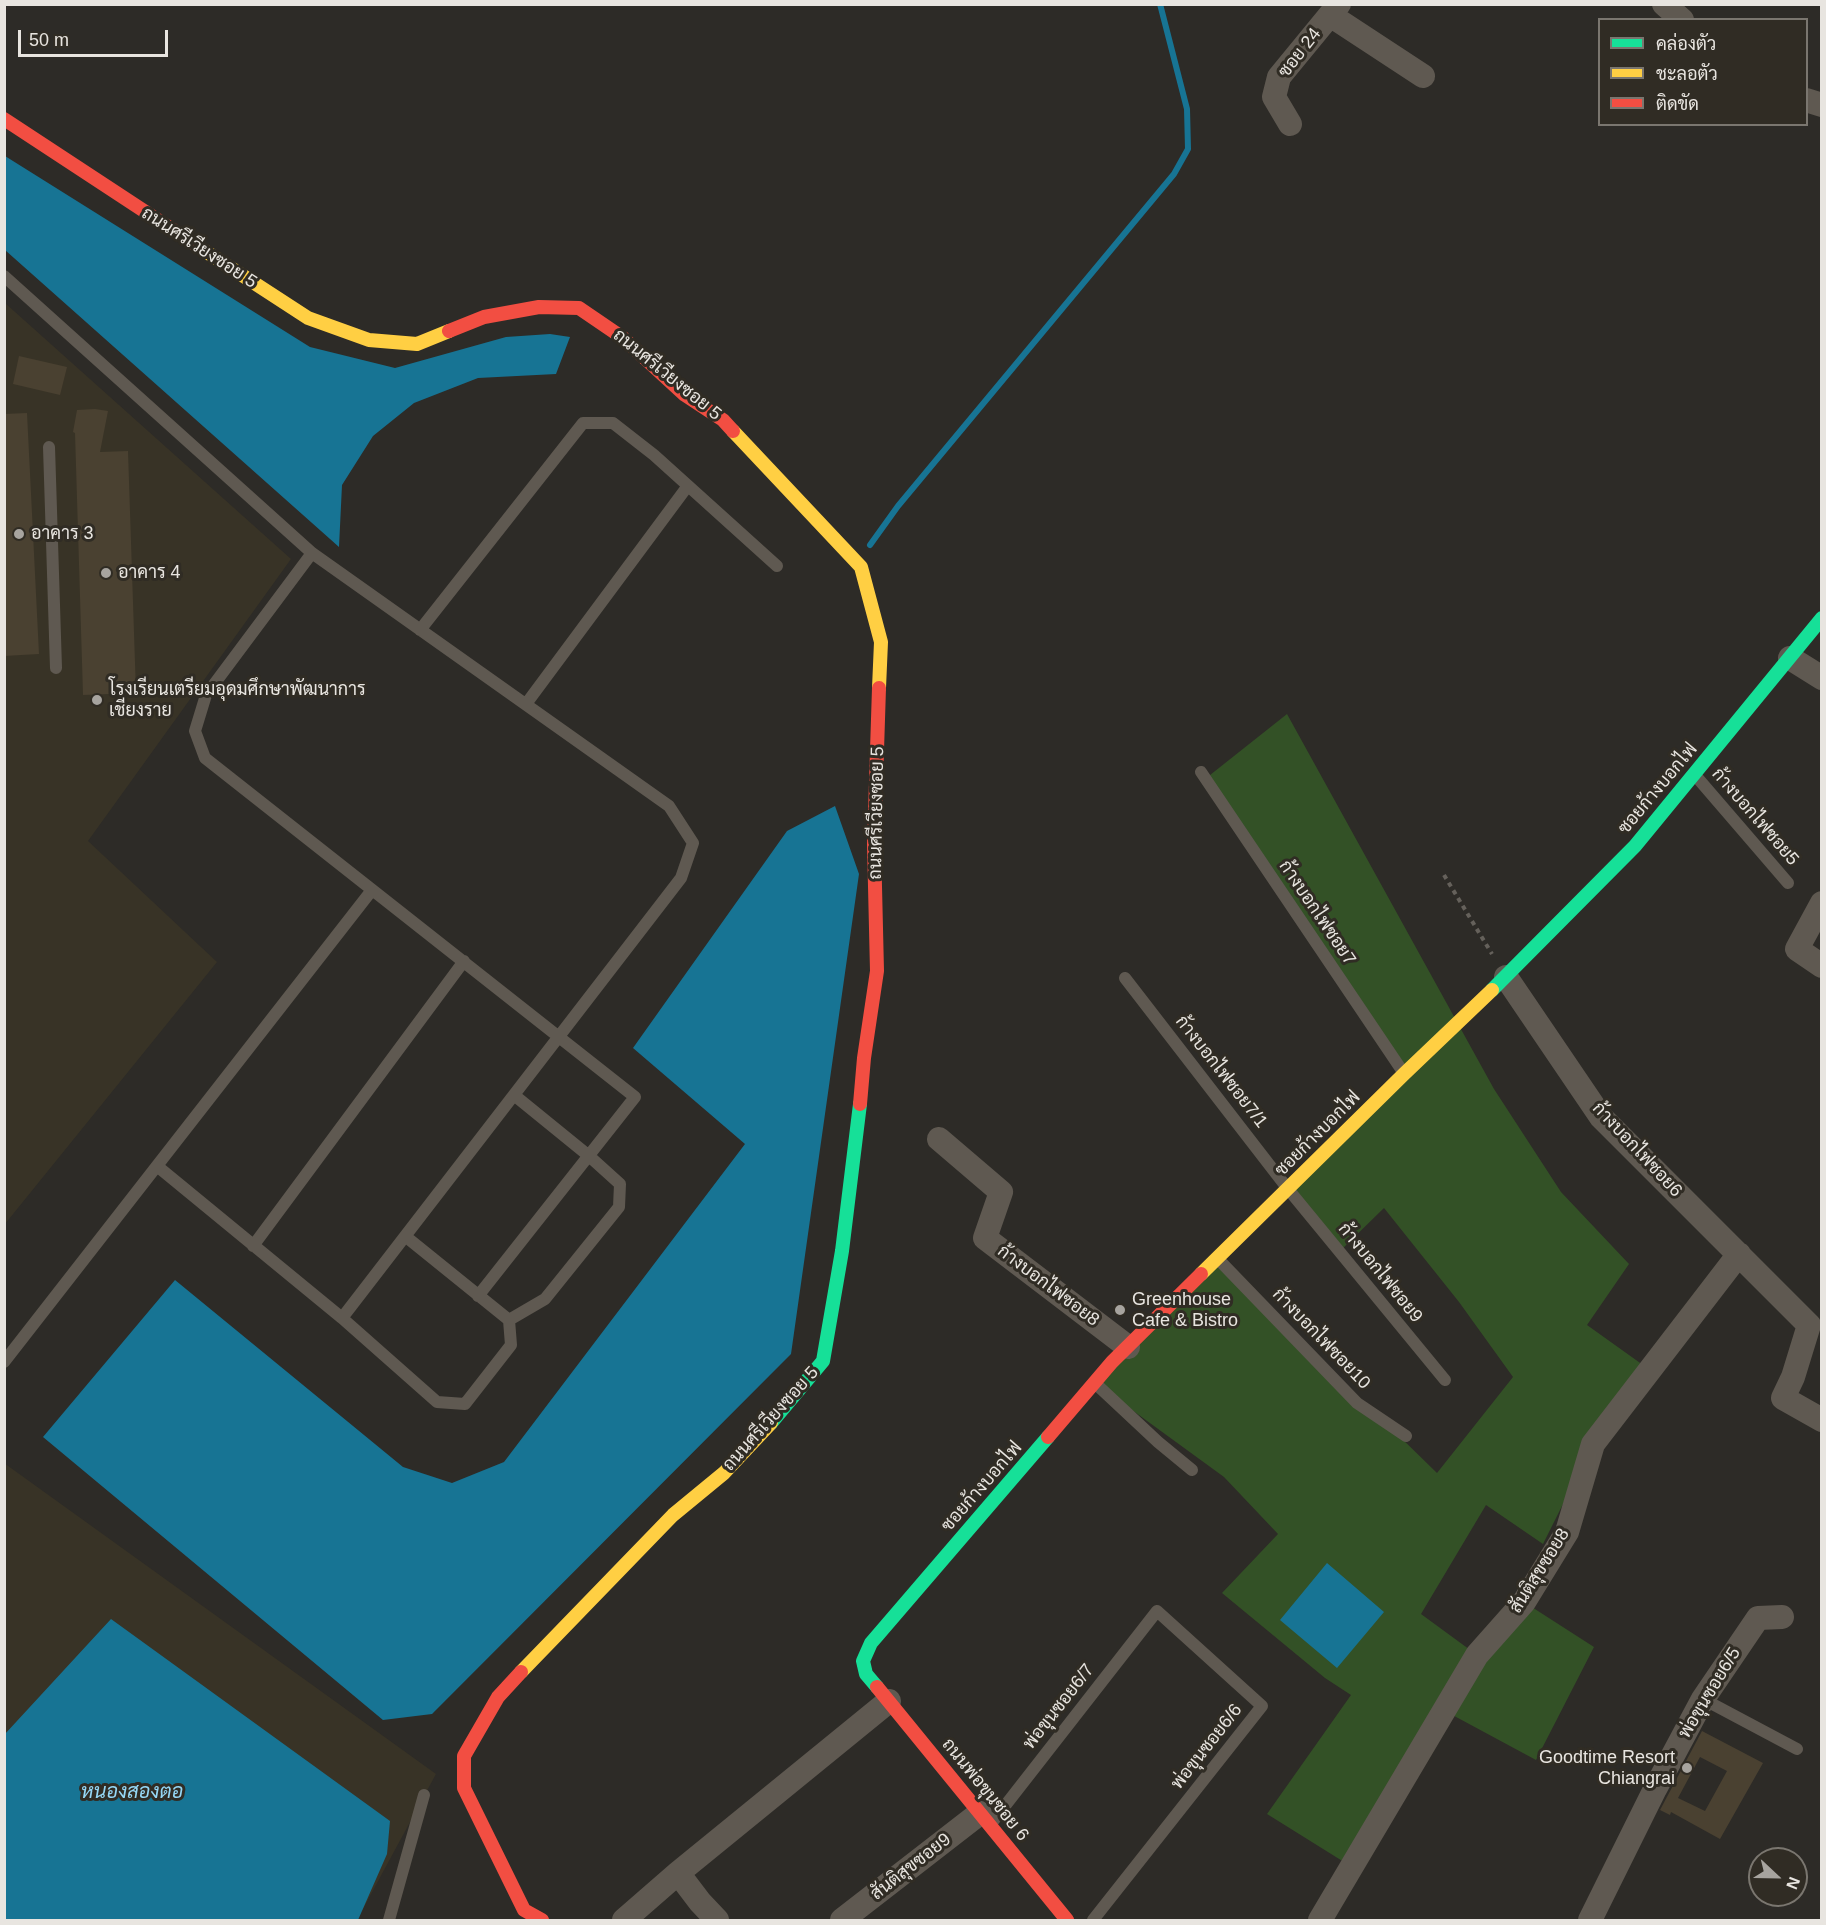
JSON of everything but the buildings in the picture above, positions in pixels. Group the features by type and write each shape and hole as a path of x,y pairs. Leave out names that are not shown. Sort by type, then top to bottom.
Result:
{"street":[{"path":"1664,4 1680,18"},
{"path":"1335,10 1423,76"},
{"name":"ซอย 24","path":"1290,124 1274,97 1279,76 1335,10"},
{"name":"ถนนศรีเวียงซอย 5","path":"4,119 308,318 369,340 417,344 484,317 539,307 579,308 623,338 685,395 723,420 861,567 881,642 874,844 877,971 864,1058 853,1171 823,1361 779,1415 724,1473 673,1515 498,1697 464,1756 464,1788 518,1909 542,1920"},
{"name":"ซอยก้างบอกไฟ","path":"882,1692 866,1674 863,1661 871,1643 1095,1383 1217,1258 1506,977 1635,846 1821,618"},
{"path":"1790,658 1821,678"},
{"path":"1821,903 1797,950 1821,966"},
{"name":"ก้างบอกไฟซอย6","path":"1506,977 1601,1117 1809,1325 1784,1398 1821,1420"},
{"name":"ก้างบอกไฟซอย8","path":"939,1139 1001,1191 985,1238 1128,1347"},
{"name":"สันติสุขซอย8","path":"1320,1920 1477,1655 1524,1602 1567,1532 1593,1444 1739,1254"},
{"name":"พ่อขุนซอย6/5","path":"1590,1920 1703,1699 1758,1618 1782,1617"},
{"path":"624,1920 882,1692"},
{"name":"ถนนพ่อขุนซอย 6","path":"882,1692 1067,1920"},
{"name":"สันติสุขซอย9","path":"842,1920 985,1819"},
{"path":"678,1873 717,1920"}],"lane":[{"path":"4,276 312,553 669,806 693,843 681,878 342,1318"},
{"path":"420,630 583,423 613,423 654,455 777,566"},
{"path":"49,447 56,668"},
{"path":"526,704 687,487"},
{"path":"312,553 206,695 195,731 205,758 635,1097 478,1296"},
{"name":"ก้างบอกไฟซอย7","path":"1201,772 1404,1074"},
{"name":"ก้างบอกไฟซอย5","path":"1694,774 1788,883"},
{"path":"4,1362 372,890"},
{"path":"253,1246 464,961"},
{"name":"ก้างบอกไฟซอย7/1","path":"1125,978 1288,1189"},
{"path":"509,1320 545,1299 619,1207 620,1184 514,1095"},
{"path":"157,1166 342,1318 437,1402 465,1404 511,1345 509,1320 405,1236"},
{"name":"ก้างบอกไฟซอย9","path":"1288,1189 1445,1380"},
{"name":"ก้างบอกไฟซอย10","path":"1217,1258 1357,1403 1406,1436"},
{"path":"1095,1383 1158,1442 1192,1470"},
{"name":"พ่อขุนซอย6/7","path":"985,1819 1157,1611"},
{"name":"พ่อขุนซอย6/6","path":"1093,1920 1262,1706 1157,1611"},
{"path":"1703,1699 1797,1749"},
{"path":"389,1920 424,1795"}],"path":[{"path":"1444,875 1506,977"}],"shaded area":[{"name":"โรงเรียนเตรียมอุดมศึกษาพัฒนาการ เชียงราย","path":"5,303 291,559 88,841 217,962 5,1224"},
{"name":"หนองสองตอ","path":"4,1463 436,1774 357,1920 5,1920"}],"green space":[{"path":"1287,714 1494,1089 1561,1192 1629,1264 1587,1325 1650,1370 1593,1444 1543,1544 1486,1505 1421,1614 1477,1655 1524,1602 1594,1647 1536,1760 1445,1711 1352,1867 1267,1814 1351,1695 1325,1678 1222,1593 1278,1534 1224,1477 1095,1383 1217,1258 1437,1473 1513,1377 1459,1302 1384,1208 1339,1252 1288,1189 1404,1074 1205,779"}],"water":[{"path":"5,156 310,347 395,368 506,337 550,334 570,337 556,374 478,378 414,403 373,436 342,485 339,547 5,250"},
{"path":"835,806 859,874 791,1354 432,1714 383,1720 43,1437 175,1280 403,1467 452,1483 504,1462 745,1144 633,1048 787,831"},
{"path":"1327,1563 1384,1612 1337,1668 1280,1620"},
{"name":"หนองสองตอ","path":"111,1619 390,1821 387,1854 358,1920 5,1920 5,1734"}],"waterway":[{"path":"870,545 898,506 1174,174 1188,149 1187,109 1160,4"}],"traffic: fast":[{"path":"1492,990 1635,846 1822,618"},
{"path":"771,1423 823,1361 842,1251 860,1104"},
{"path":"877,1687 866,1674 863,1661 871,1643 1048,1437"}],"traffic: slow":[{"path":"205,251 308,318 369,340 417,344 449,331"},
{"path":"733,431 861,567 881,642 879,688"},
{"path":"1201,1274 1492,990"},
{"path":"521,1672 673,1515 724,1473 771,1423"}],"traffic: jam":[{"path":"4,119 205,251"},
{"path":"449,331 484,317 539,307 579,308 623,338 685,395 723,420 733,431"},
{"path":"860,1104 864,1058 877,971 874,844 879,688"},
{"path":"1048,1437 1112,1362 1201,1274"},
{"path":"521,1672 498,1697 464,1756 464,1788 524,1910 542,1920"},
{"path":"877,1687 1067,1920"}],"place":[{"name":"อาคาร 3","path":"19,534"},
{"name":"อาคาร 4","path":"106,573"},
{"name":"โรงเรียนเตรียมอุดมศึกษาพัฒนาการ เชียงราย","path":"97,700"},
{"name":"Greenhouse Cafe & Bistro","path":"1120,1310"},
{"name":"Goodtime Resort Chiangrai","path":"1687,1768"}]}
